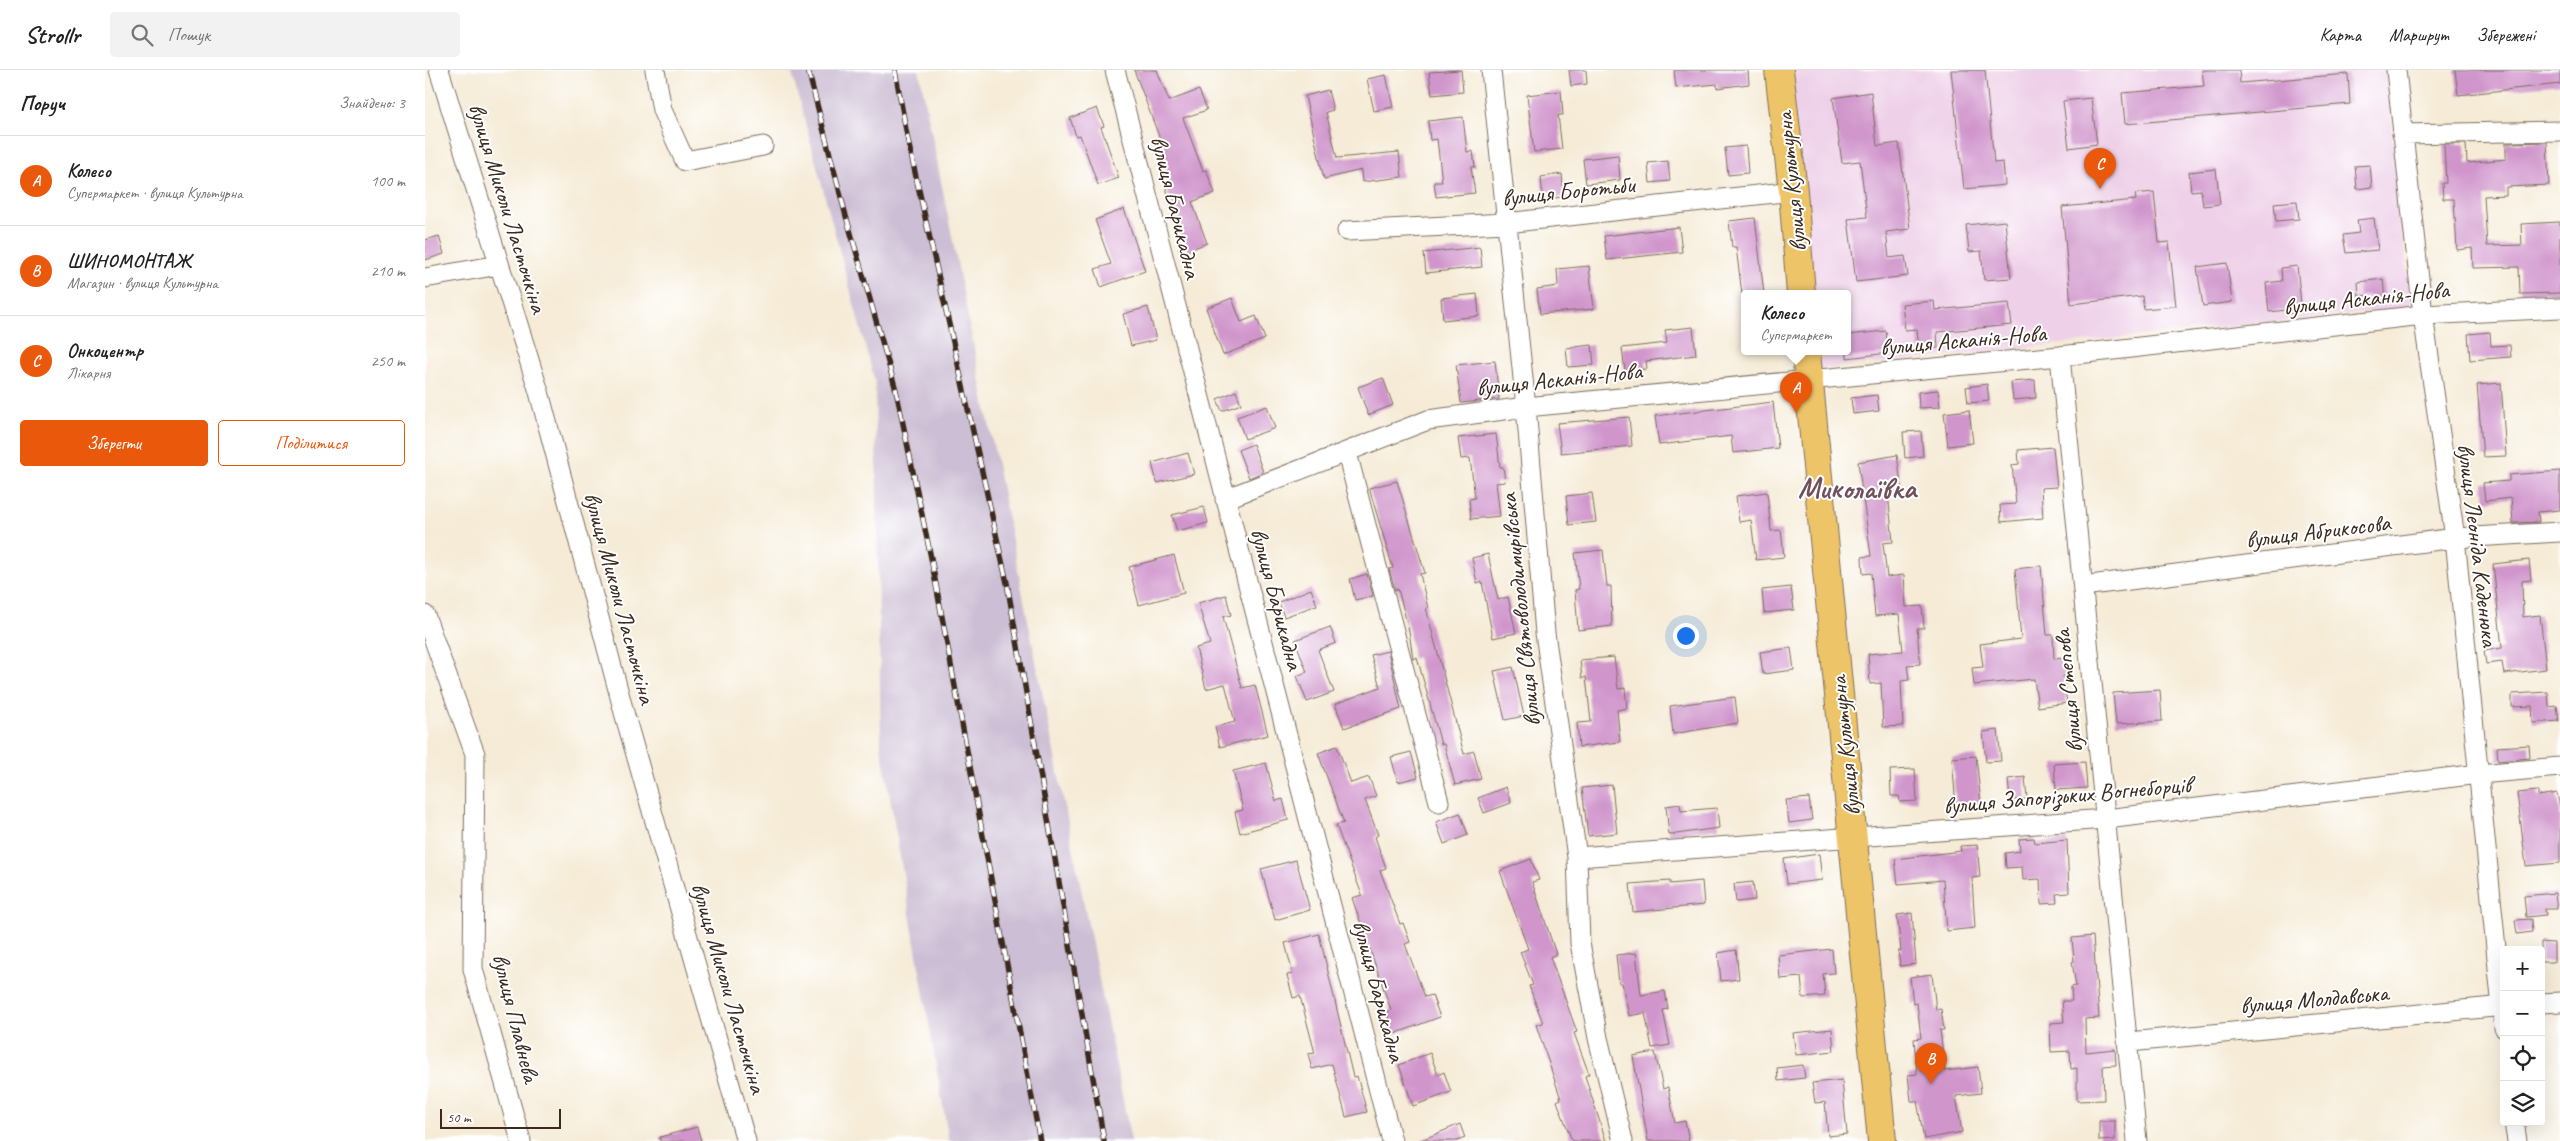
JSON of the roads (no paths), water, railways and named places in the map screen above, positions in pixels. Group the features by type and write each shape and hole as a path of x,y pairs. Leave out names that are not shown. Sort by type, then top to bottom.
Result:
{"main road":[{"name":"вулиця Культурна","path":"1779,70 1793,192 1801,290"},
{"name":"вулиця Культурна","path":"1806,355 1882,1141"}],"street":[{"name":"вулиця Миколи Ласточкіна","path":"439,70 539,392 625,716 746,1141"},
{"path":"655,70 662,110 685,161 763,146"},
{"name":"вулиця Барикадна","path":"1115,70 1392,1141"},
{"name":"вулиця Святоволодимирівська","path":"1491,70 1526,407 1545,633 1577,857 1580,942 1598,1038 1623,1141"},
{"name":"вулиця Леоніда Каденюка","path":"2396,70 2423,316 2455,538 2501,991"},
{"path":"2402,134 2560,130"},
{"name":"вулиця Боротьби","path":"1347,231 1506,223 1793,192"},
{"path":"425,278 499,265"},
{"name":"вулиця Асканія-Нова","path":"1225,499 1428,420 1526,407 2060,356 2423,316 2560,308"},
{"name":"вулиця Степова","path":"2060,356 2129,1042 2137,1141"},
{"path":"1347,453 1439,802"},
{"name":"вулиця Абрикосова","path":"2083,586 2455,538 2560,532"},
{"name":"вулиця Плавнева","path":"425,615 475,754 473,969 521,1141"},
{"name":"вулиця Запорізьких Вогнеборців","path":"1577,857 2106,819 2479,774 2560,767"},
{"path":"2545,1003 2560,1002"},
{"name":"вулиця Молдавська","path":"2129,1042 2500,1006"},
{"path":"2515,1126 2517,1141"}],"railway":[{"path":"808,70 846,216 896,390 931,558 1040,1141"},
{"path":"895,70 908,141 1007,583 1104,1141"}],"place":[{"name":"Онкоцентр","path":"2100,189"},
{"name":"Колесо","path":"1796,413"},
{"name":"ШИНОМОНТАЖ","path":"1931,1084"}],"district":[{"name":"Миколаївка","path":"1857,488"}]}
